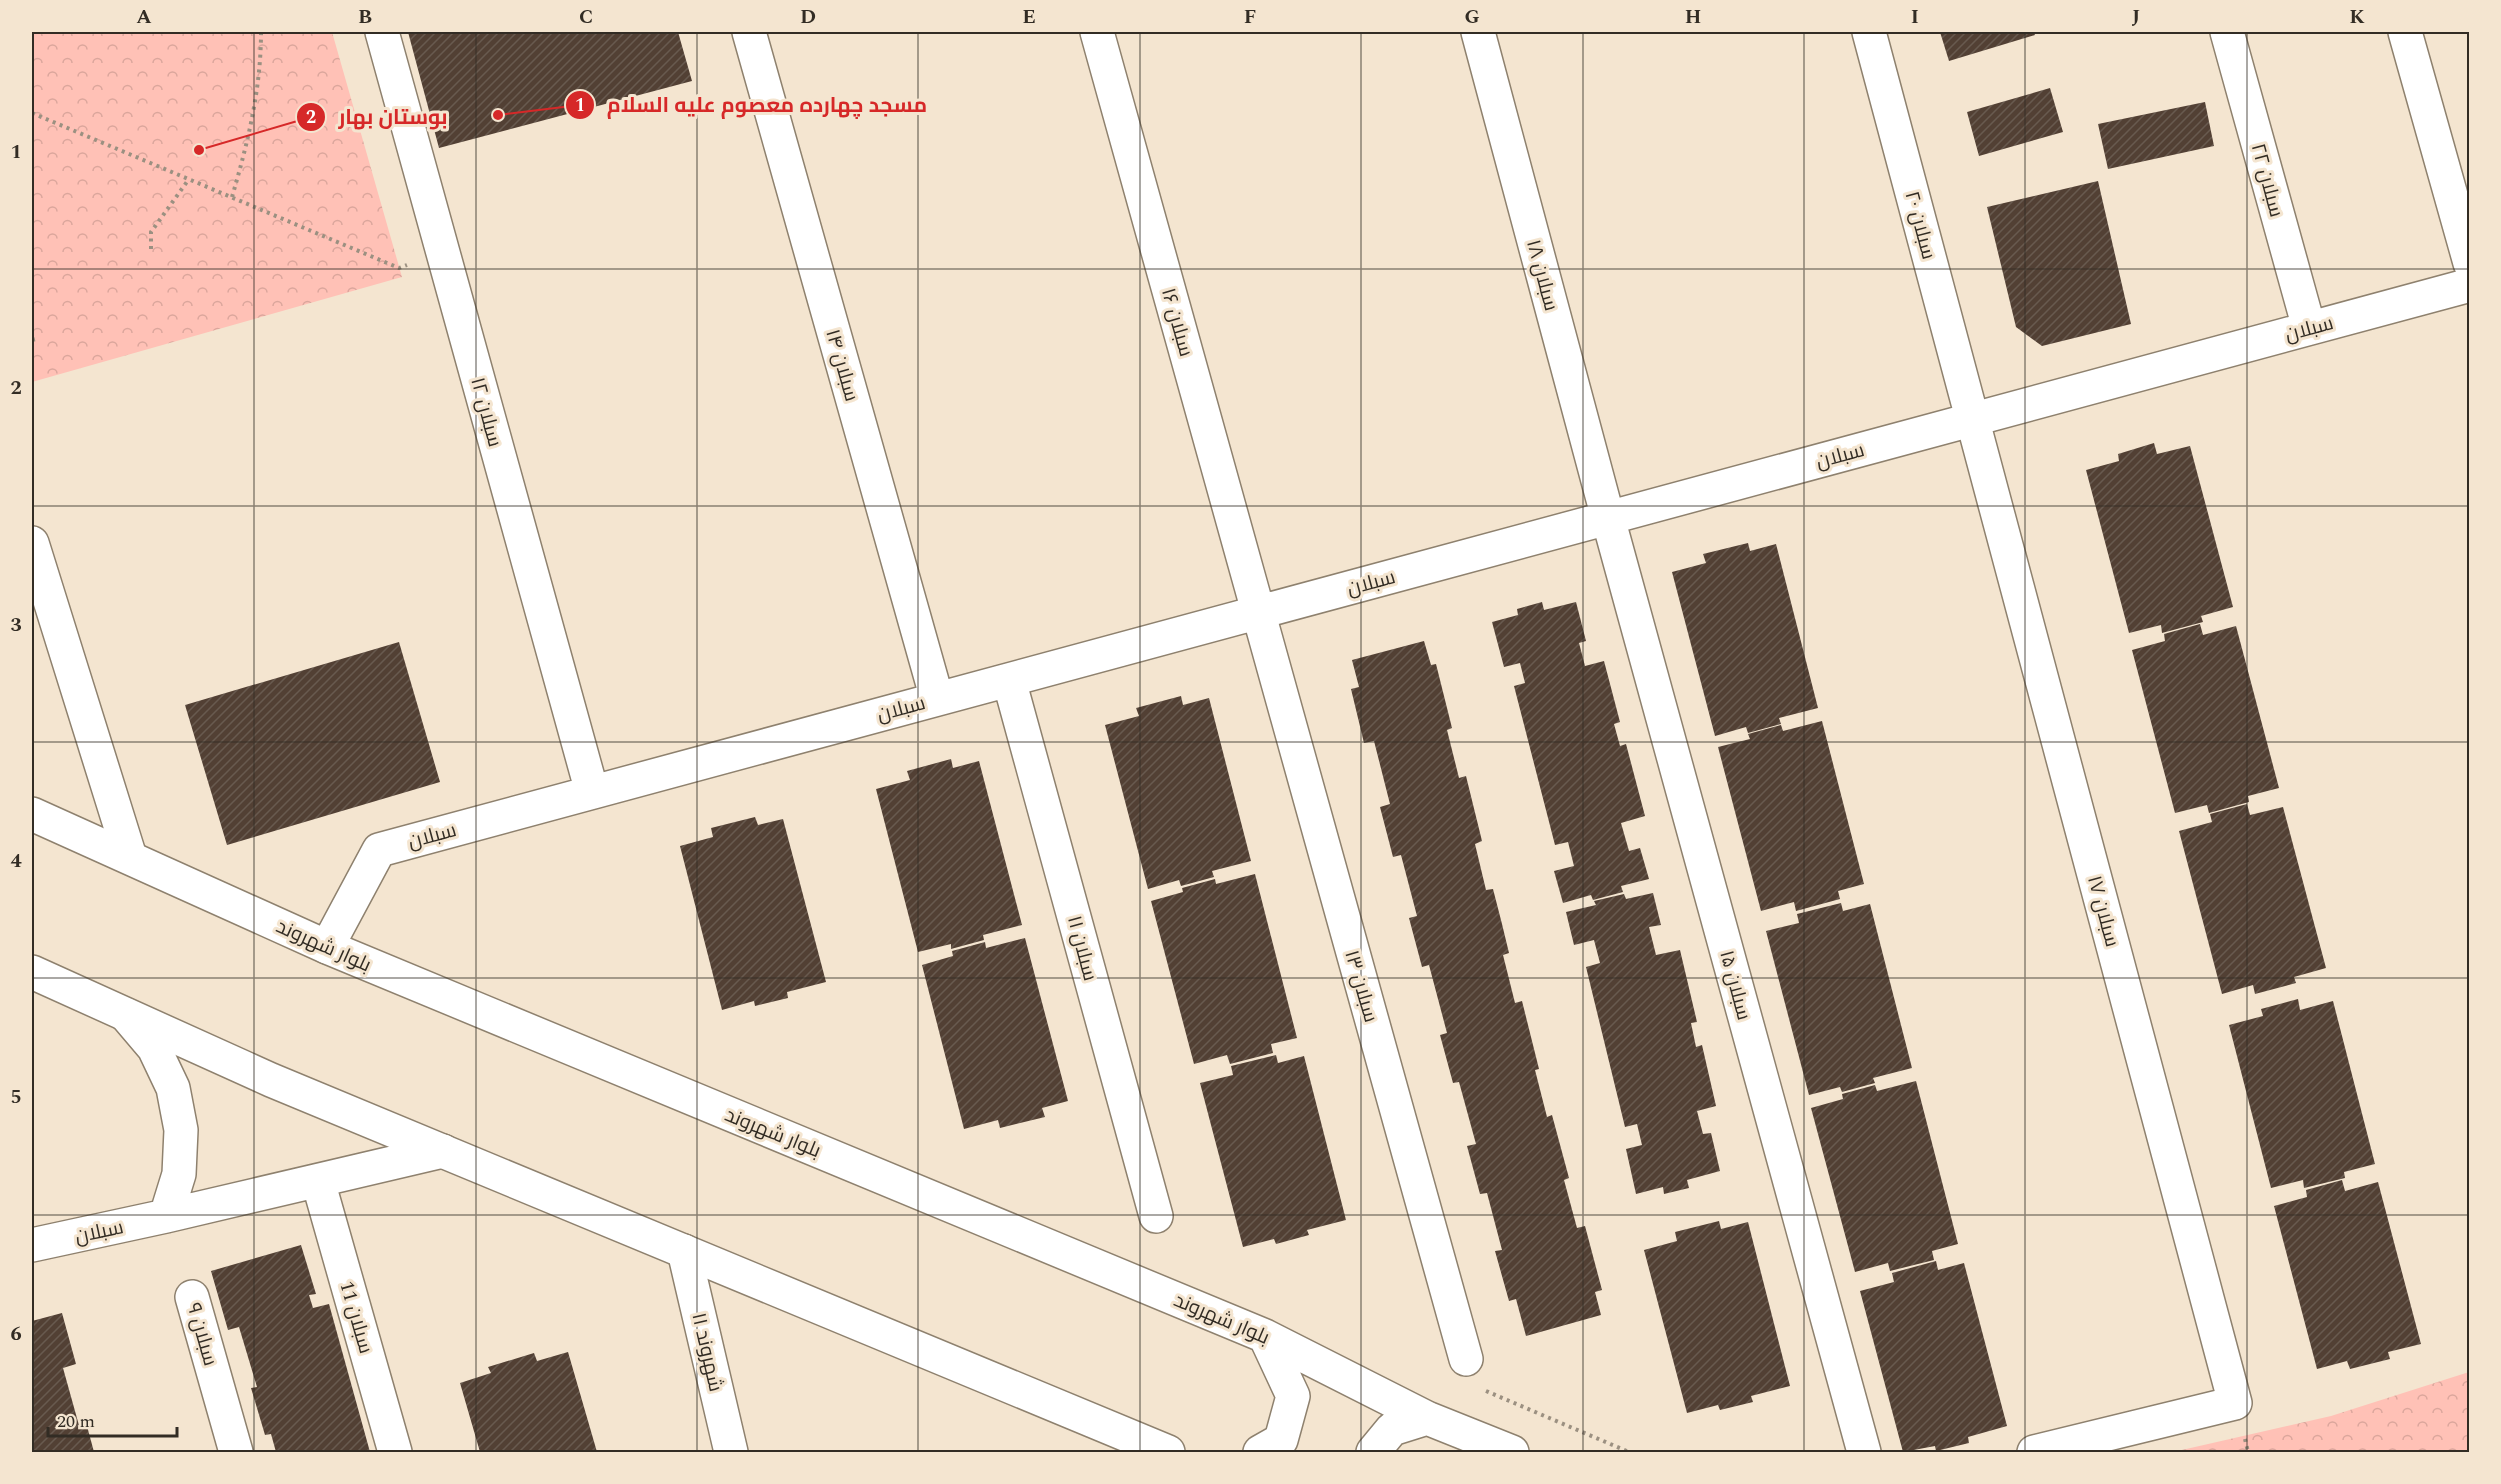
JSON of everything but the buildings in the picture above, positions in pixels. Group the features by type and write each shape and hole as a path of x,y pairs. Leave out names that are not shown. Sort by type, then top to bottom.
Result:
{"street":[{"name":"سبلان ۱۲","path":"382,32 592,792"},
{"name":"سبلان ۱۴","path":"749,32 937,699"},
{"name":"سبلان ۱۶","path":"1097,32 1258,612"},
{"name":"سبلان ۱۸","path":"1478,32 1608,518"},
{"name":"سبلان ۲۰","path":"1869,32 1972,419"},
{"name":"سبلان ۲۲","path":"2227,32 2309,328"},
{"path":"2405,32 2469,263"},
{"name":"سبلان","path":"327,947 379,849 2469,285"},
{"name":"سبلان ۱۷","path":"1972,419 2235,1403 2034,1452"},
{"name":"سبلان ۱۵","path":"1608,518 1864,1452"},
{"path":"32,543 130,857"},
{"name":"سبلان ۱۳","path":"1258,612 1473,1374"},
{"name":"سبلان ۱۱","path":"1009,680 1156,1216"},
{"name":"بلوار شهروند","path":"32,814 327,947 1266,1336 1427,1418 1512,1452"},
{"path":"32,972 271,1080 1168,1452"},
{"path":"126,1015 154,1048 173,1088 181,1130 179,1174 166,1216"},
{"name":"سبلان","path":"32,1245 443,1151"},
{"name":"سبلان 11","path":"318,1181 396,1452"},
{"name":"شهروند ۱۱","path":"684,1251 731,1452"},
{"name":"سبلان ۹","path":"192,1297 236,1452"},
{"path":"1260,1452 1281,1440 1293,1396 1266,1336"},
{"path":"1372,1452 1392,1430 1427,1418"}],"path":[{"path":"232,197 248,140 257,93 261,32"},
{"path":"32,113 399,268 442,252"},
{"path":"151,249 151,232 189,179"},
{"path":"1473,1374 1629,1452"}],"green space":[{"path":"32,32 332,32 402,277 32,382"},
{"path":"2469,1372 2469,1452 2173,1452 2331,1416"}],"place":[{"name":"مسجد چهارده معصوم علیه السلام","path":"498,115"},
{"name":"بوستان بهار","path":"199,150"}]}
